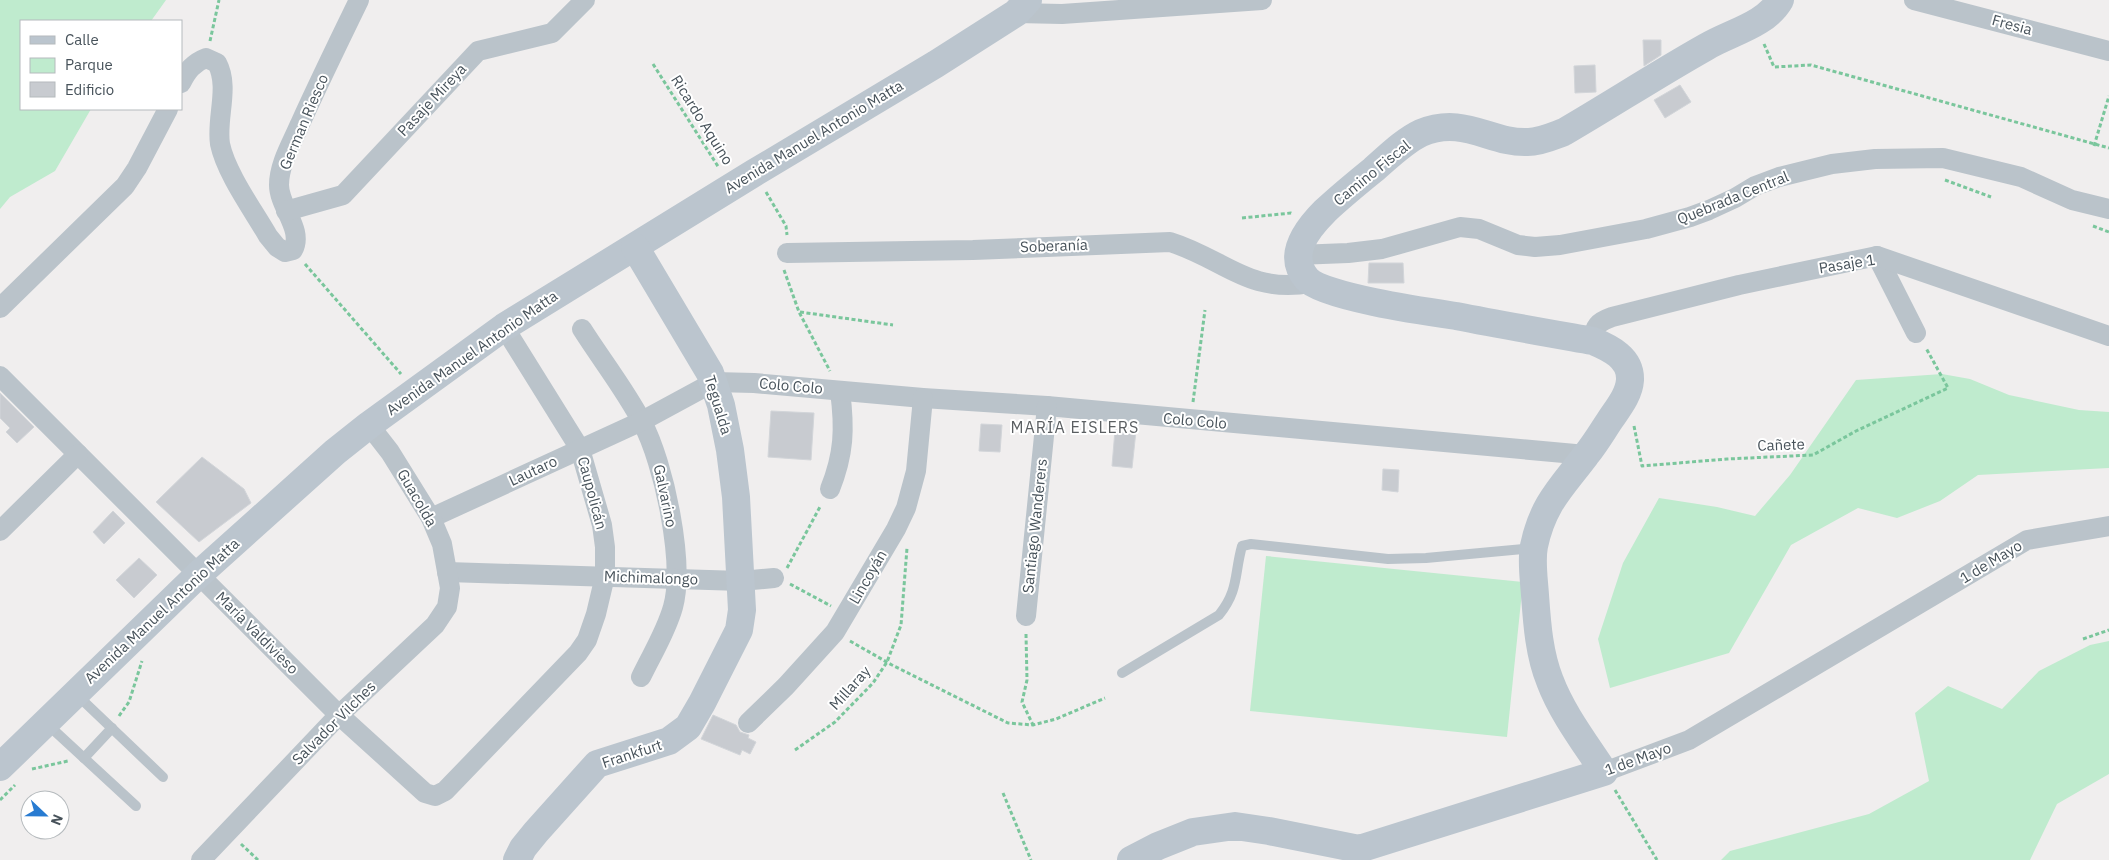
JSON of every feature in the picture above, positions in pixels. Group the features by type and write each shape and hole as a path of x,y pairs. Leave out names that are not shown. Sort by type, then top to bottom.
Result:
{"street":[{"name":"German Riesco","path":"293,250 297,242 279,186 284,161 359,0"},
{"name":"Pasaje Mireya","path":"286,211 343,195 478,51 552,33 585,0"},
{"path":"1022,6 1062,14 1262,0"},
{"name":"Camino Fiscal","path":"1297,255 1309,228 1327,209 1394,152 1421,133 1449,127 1466,128 1514,142 1530,142 1564,132 1708,46 1771,12 1780,0"},
{"name":"Fresia","path":"1914,0 2109,51"},
{"name":"Avenida Manuel Antonio Matta","path":"9,775 45,723 198,575 369,424 504,327 731,187 936,64 1022,6"},
{"path":"182,80 188,69 198,61 206,58 217,63 222,77 220,141 224,162 277,247 285,252 293,250"},
{"path":"0,308 125,186 137,168 167,110"},
{"name":"Quebrada Central","path":"1297,255 1348,254 1382,249 1460,227 1479,230 1518,246 1560,245 1646,229 1690,217 1735,198 1755,186 1779,177 1832,164 1875,159 1943,158 2021,177 2072,200 2109,209"},
{"name":"Soberanía","path":"787,253 973,250 1170,242 1185,247 1255,282 1294,286 1311,283"},
{"name":"Tegualda","path":"635,247 714,382 730,450 736,497 741,582"},
{"path":"1297,255 1302,272 1311,283 1340,293 1377,302 1593,341 1611,349 1621,357 1627,366 1630,378 1627,391 1586,455 1554,496 1543,516 1534,548 1534,583 1539,637 1550,680 1572,722 1604,772"},
{"path":"1877,256 1916,332"},
{"name":"Pasaje 1","path":"1593,341 1596,326 1600,321 1612,317 1739,285 1877,256 2109,336"},
{"name":"Caupolicán","path":"435,796 445,791 578,653 587,640 596,614 605,576 606,547 602,525 580,449 504,327"},
{"name":"Galvarino","path":"582,330 642,420 652,444 667,497 674,539 676,579 674,605 669,621 641,677"},
{"name":"María Valdivieso","path":"0,376 339,715 425,793 435,796"},
{"name":"Colo Colo","path":"714,382 754,383 923,398 1047,406 1586,455"},
{"name":"Lautaro","path":"431,518 642,420 714,382"},
{"path":"830,489 842,451 843,415 840,391"},
{"name":"Lincoyán","path":"748,723 786,686 835,632 896,529 906,508 916,471 923,398"},
{"name":"Santiago Wanderers","path":"1026,616 1047,406"},
{"name":"Guacolda","path":"369,424 390,452 431,518 442,544 447,576"},
{"path":"0,531 78,454"},
{"name":"1 de Mayo","path":"1130,860 1193,832 1235,826 1270,830 1353,854 1604,772 1689,740 2027,540 2109,526"},
{"name":"Michimalongo","path":"447,576 605,576 741,582 778,579"},
{"name":"Salvador Vilches","path":"201,860 339,715 443,615 450,588 447,576"},
{"name":"Frankfurt","path":"517,860 523,848 536,832 597,764 669,741 688,727 739,630 742,610 741,582"}],"lane":[{"path":"1122,673 1219,615 1228,604 1235,590 1242,546 1250,544 1388,559 1534,548"},
{"path":"76,693 163,777"},
{"path":"45,723 136,806"},
{"path":"82,756 111,726"}],"path":[{"path":"206,58 219,0"},
{"path":"1754,22 1774,67 1811,65 2094,146 2109,148"},
{"name":"Ricardo Aquino","path":"653,64 731,187"},
{"path":"2094,146 2109,96"},
{"path":"754,173 786,226 787,253 782,263 799,312 840,391"},
{"path":"1242,218 1291,213 1309,228"},
{"path":"293,250 416,391"},
{"path":"1191,420 1205,310"},
{"path":"799,312 893,324"},
{"name":"Cañete","path":"1627,391 1642,466 1727,459 1813,455 1856,431 1948,388 1942,374 1916,332"},
{"path":"830,489 778,579 847,614"},
{"name":"Millaray","path":"795,750 835,722 873,683 887,662 901,625 907,540"},
{"path":"1026,616 1027,680 1022,702 1033,724"},
{"path":"2083,639 2109,630"},
{"path":"835,632 887,662 1008,723 1033,724 1056,719 1106,698"},
{"path":"111,726 129,702 144,657"},
{"path":"29,771 82,756"},
{"path":"1604,772 1657,860"},
{"path":"0,800 9,775"},
{"path":"1003,793 1031,860"}],"green space":[{"path":"0,0 166,0 152,20 20,20 20,110 90,110 55,171 10,197 0,209"},
{"path":"1942,374 1970,379 2009,395 2079,410 2109,412 2109,468 1978,475 1940,501 1897,518 1858,508 1791,545 1729,653 1610,688 1598,639 1623,563 1659,498 1717,507 1755,516 1790,475 1856,380"},
{"path":"1266,556 1523,582 1507,737 1250,711"},
{"path":"2109,641 2109,774 2057,804 2030,860 1721,860 1730,851 1869,814 1929,781 1915,713 1948,686 2002,709 2039,671 2090,645"}],"building":[{"path":"1643,40 1661,40 1661,55 1644,66"},
{"path":"1595,65 1596,92 1575,93 1574,66"},
{"path":"1680,85 1691,102 1665,118 1654,100"},
{"path":"1369,263 1403,263 1404,283 1368,283"},
{"path":"0,393 34,427 17,443 6,432 10,428 0,418"},
{"path":"771,411 814,413 811,460 768,457"},
{"path":"981,424 1002,425 1000,452 979,451"},
{"path":"1115,430 1136,431 1132,468 1112,466"},
{"path":"202,457 244,489 251,503 199,542 156,502"},
{"path":"1383,469 1399,470 1398,492 1382,490"},
{"path":"113,511 125,523 104,544 93,532"},
{"path":"139,558 157,575 134,598 116,580"},
{"path":"713,715 736,725 740,732 749,735 748,738 756,742 750,754 742,750 740,755 701,739"}],"district":[{"name":"MARÍA EISLERS","path":"1075,427"}]}
